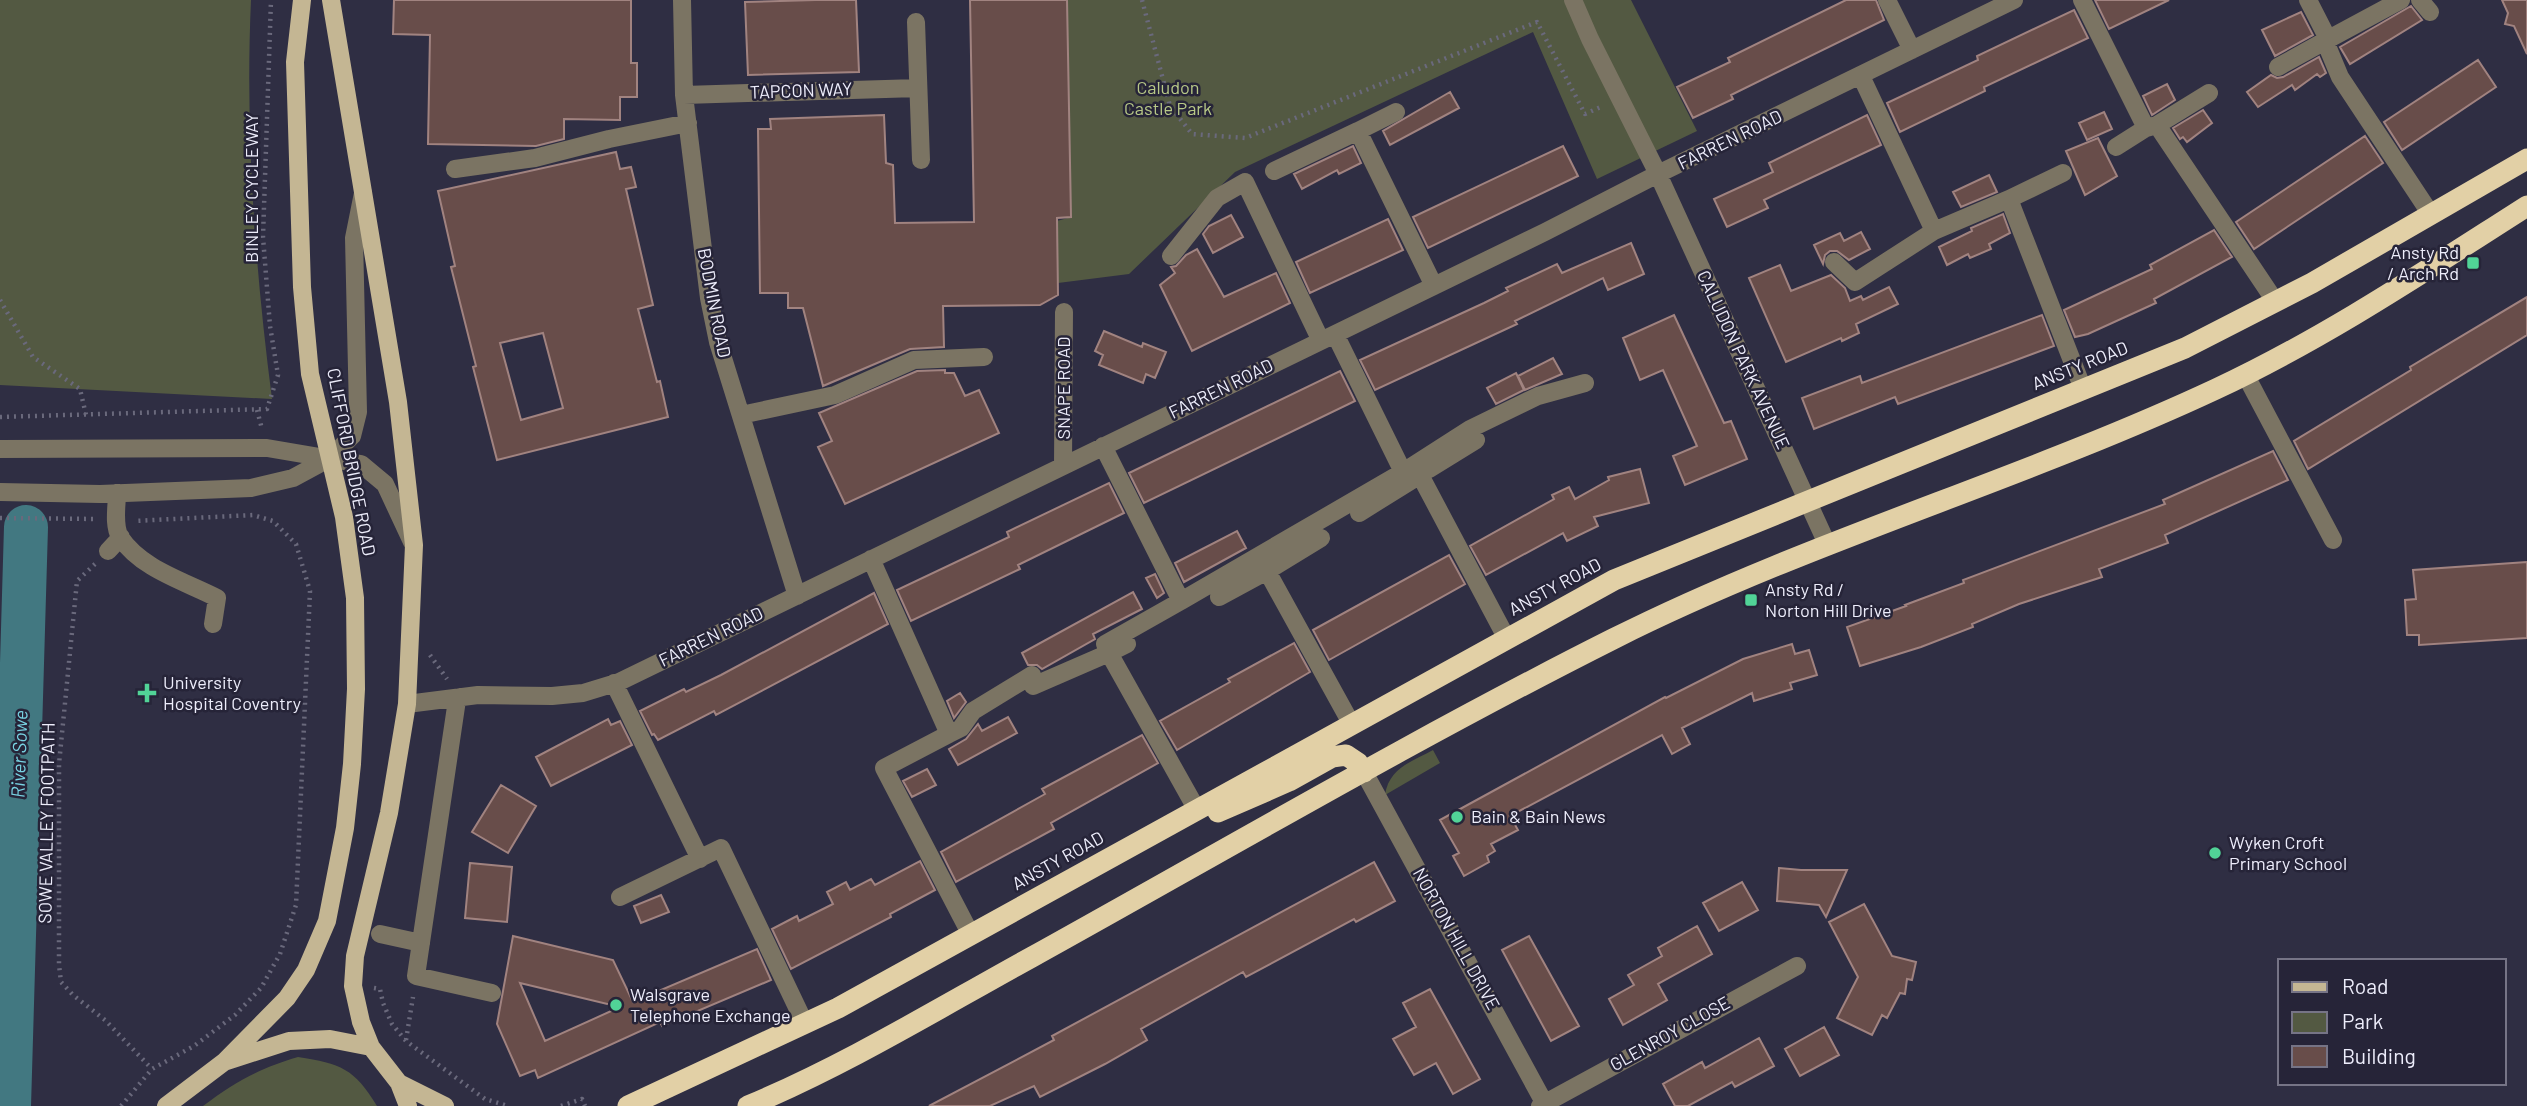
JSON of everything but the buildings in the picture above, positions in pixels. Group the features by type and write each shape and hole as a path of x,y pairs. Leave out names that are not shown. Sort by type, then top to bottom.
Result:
{"highway":[{"name":"ANSTY ROAD","path":"628,1106 805,1024 1614,580 2185,348 2312,283 2527,159"},
{"path":"748,1106 865,1049 1364,772 1619,636 1728,586 2214,390 2344,322 2527,206"},
{"path":"1144,839 1207,818 1289,781 1332,757 1346,755 1358,763 1364,772"}],"main road":[{"name":"CLIFFORD BRIDGE ROAD","path":"223,1062 287,998 306,970 327,921 345,828 352,764 356,689 355,598 344,517 310,374 302,287 295,62 302,0"},
{"path":"331,0 398,402 414,545 407,704 388,813 355,956 354,997 372,1046 399,1083 408,1106"},
{"path":"166,1106 223,1062 289,1041 330,1039 372,1046"},
{"path":"399,1083 445,1106"}],"street":[{"name":"BODMIN ROAD","path":"682,0 684,95 709,298 718,342 797,596"},
{"name":"CALUDON PARK AVENUE","path":"1573,0 1658,174 1828,546"},
{"path":"1887,0 1912,50"},
{"name":"FARREN ROAD","path":"407,704 478,695 583,694 614,683 1570,220 1658,174 2014,0"},
{"path":"2082,0 2151,127 2276,301"},
{"path":"2308,0 2340,77 2430,213"},
{"path":"2278,67 2401,0"},
{"path":"916,22 921,160"},
{"path":"1861,76 1934,231"},
{"name":"TAPCON WAY","path":"684,95 918,88"},
{"path":"2116,147 2209,93"},
{"path":"1274,171 1396,112"},
{"path":"455,169 535,158 688,123"},
{"path":"1359,131 1434,286"},
{"path":"1834,262 1855,282 1934,231 2063,173"},
{"path":"1171,256 1217,198 1245,182 1328,337 1507,639"},
{"path":"0,492 117,493 251,488 293,478 330,458 352,436 358,412 354,238 363,193"},
{"path":"2009,199 2083,389"},
{"name":"SNAPE ROAD","path":"1063,465 1064,312"},
{"path":"741,415 835,395 914,360 984,357"},
{"path":"2245,374 2333,540"},
{"path":"1359,513 1471,429 1538,396 1585,383"},
{"path":"1107,648 1181,601 1411,473 1476,440"},
{"path":"1103,446 1181,601"},
{"path":"0,449 267,448 361,464 385,484 414,545"},
{"path":"108,551 119,529 117,493"},
{"path":"119,529 144,563 217,597 213,624"},
{"path":"1219,597 1321,538"},
{"path":"871,559 949,734"},
{"path":"1267,570 1352,725"},
{"path":"971,935 884,768 961,728 973,711 1033,681 1162,626"},
{"path":"1107,648 1197,810"},
{"path":"614,683 700,859"},
{"path":"460,697 457,700 416,976 492,993"},
{"name":"NORTON HILL DRIVE","path":"1364,772 1544,1105"},
{"path":"620,897 721,848 805,1024"},
{"path":"380,934 421,943"},
{"name":"GLENROY CLOSE","path":"1544,1105 1797,966"}],"path":[{"name":"BINLEY CYCLEWAY","path":"86,415 267,410 278,375 270,326 263,237 271,0"},
{"path":"1142,0 1170,106 1192,134 1245,138 1537,22 1586,114 1620,100"},
{"path":"0,300 33,357 80,389 86,415 0,417"},
{"path":"0,518 119,529 253,516 272,521 296,544 310,592 296,905 280,954 261,988 235,1015 194,1046 152,1069 121,1106"},
{"name":"SOWE VALLEY FOOTPATH","path":"108,551 77,581 58,764 59,965 61,982 105,1020 152,1069"},
{"path":"406,1041 416,976"},
{"path":"369,988 380,989 392,1024 406,1041 485,1099 508,1106"},
{"path":"561,1106 582,1099 585,1106"}],"green space":[{"path":"0,0 251,0 249,100 253,200 272,399 0,385"},
{"name":"Caludon Castle Park","path":"1067,0 1631,0 1697,131 1597,179 1533,32 1235,172 1129,274 1058,283 1057,221 1071,217"},
{"path":"1433,750 1440,763 1385,795 1396,772"},
{"path":"298,1057 325,1062 345,1070 361,1083 377,1106 203,1106 248,1077"}],"waterway":[{"name":"River Sowe","path":"9,1106 26,527"}],"place":[{"name":"Ansty Rd / Arch Rd","path":"2473,263"},
{"name":"Ansty Rd / Norton Hill Drive","path":"1751,600"},
{"name":"University Hospital Coventry","path":"147,693"},
{"name":"Bain & Bain News","path":"1457,817"},
{"name":"Wyken Croft Primary School","path":"2215,853"},
{"name":"Walsgrave Telephone Exchange","path":"616,1005"}]}
